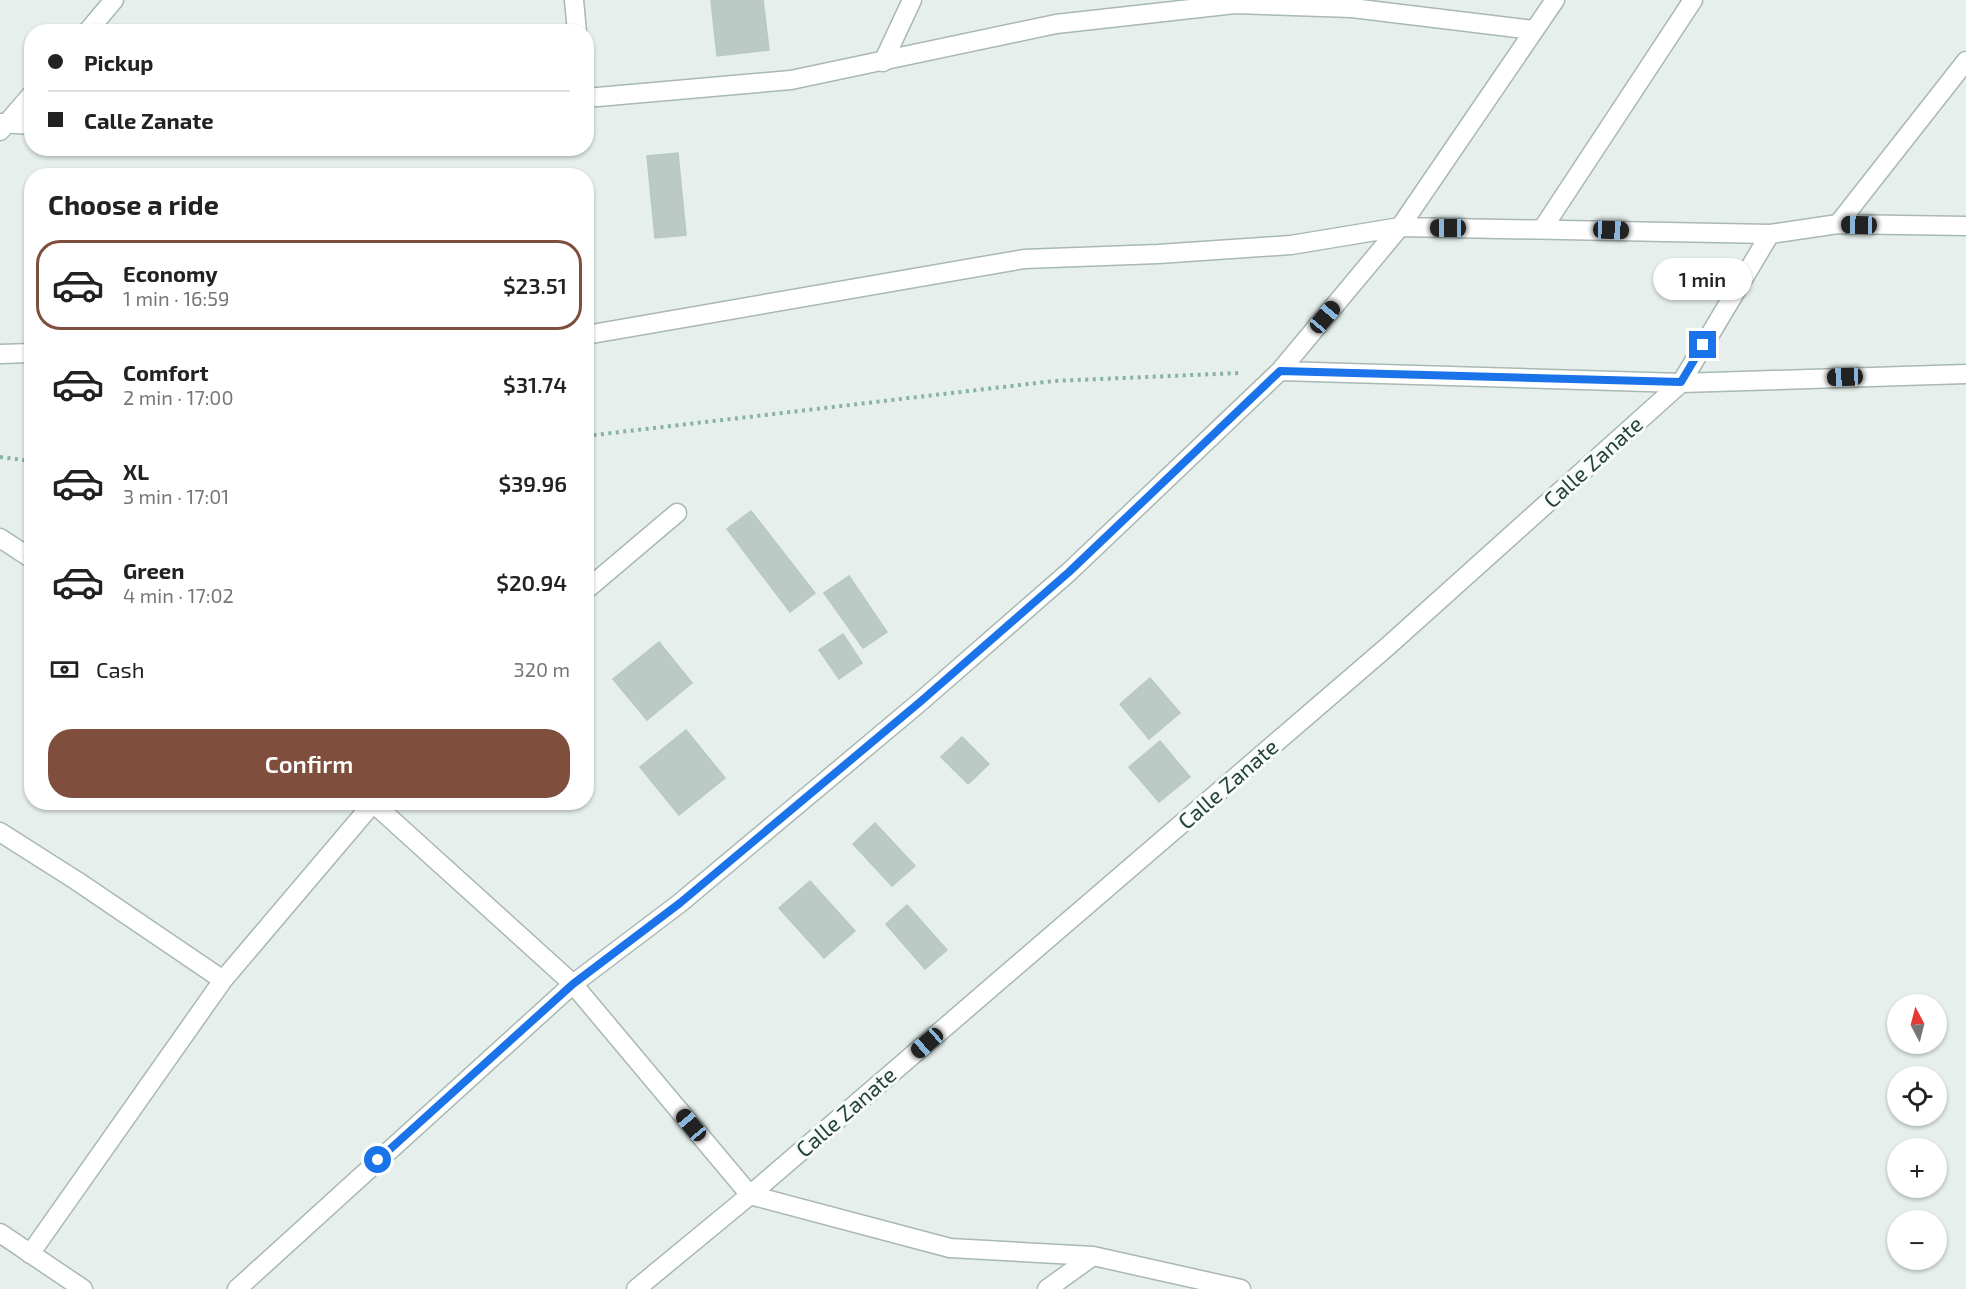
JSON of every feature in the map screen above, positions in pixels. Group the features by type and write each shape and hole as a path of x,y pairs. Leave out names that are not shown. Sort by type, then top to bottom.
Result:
{"street":[{"path":"94,24 114,0"},
{"path":"574,0 576,24"},
{"path":"883,62 912,0"},
{"path":"237,1289 573,984 680,903 920,702 1069,572 1280,371 1400,228 1555,0"},
{"path":"1542,228 1694,0"},
{"path":"594,97 791,80 1056,24 1236,2 1352,8 1533,30"},
{"path":"1838,224 1966,61"},
{"path":"2,126 24,103"},
{"path":"2,126 24,125"},
{"path":"594,334 1024,259 1292,246 1400,228 1542,228 1770,234 1838,224 1966,226"},
{"name":"Calle Zanate","path":"636,1289 750,1195 1387,647 1681,382 1770,234"},
{"path":"0,354 24,353"},
{"path":"1280,371 1681,382 1966,374"},
{"path":"594,583 678,513"},
{"path":"0,538 24,554"},
{"path":"30,1254 223,980 367,810"},
{"path":"381,810 573,984 750,1195 950,1248 1093,1256 1241,1289"},
{"path":"0,832 78,881 223,980"},
{"path":"0,1233 82,1289"},
{"path":"1047,1289 1093,1256"}],"path":[{"path":"594,435 1054,381 1280,371"},
{"path":"0,457 24,460"}],"building":[{"path":"711,0 763,0 769,50 717,56"},
{"path":"678,153 686,235 655,238 647,156"},
{"path":"751,511 815,593 790,612 727,529"},
{"path":"849,576 887,632 863,648 824,593"},
{"path":"843,634 862,663 839,679 819,650"},
{"path":"659,642 692,683 647,720 613,679"},
{"path":"1150,678 1180,713 1149,739 1120,704"},
{"path":"686,730 725,778 679,815 640,767"},
{"path":"962,737 989,764 968,784 941,757"},
{"path":"1160,741 1190,777 1159,802 1129,767"},
{"path":"875,823 915,866 892,886 853,844"},
{"path":"810,881 855,931 824,958 779,908"},
{"path":"907,905 947,950 925,969 886,924"}],"route":[{"path":"378,1160 573,984 680,903 920,702 1069,572 1280,371 1681,382 1703,345"}]}
